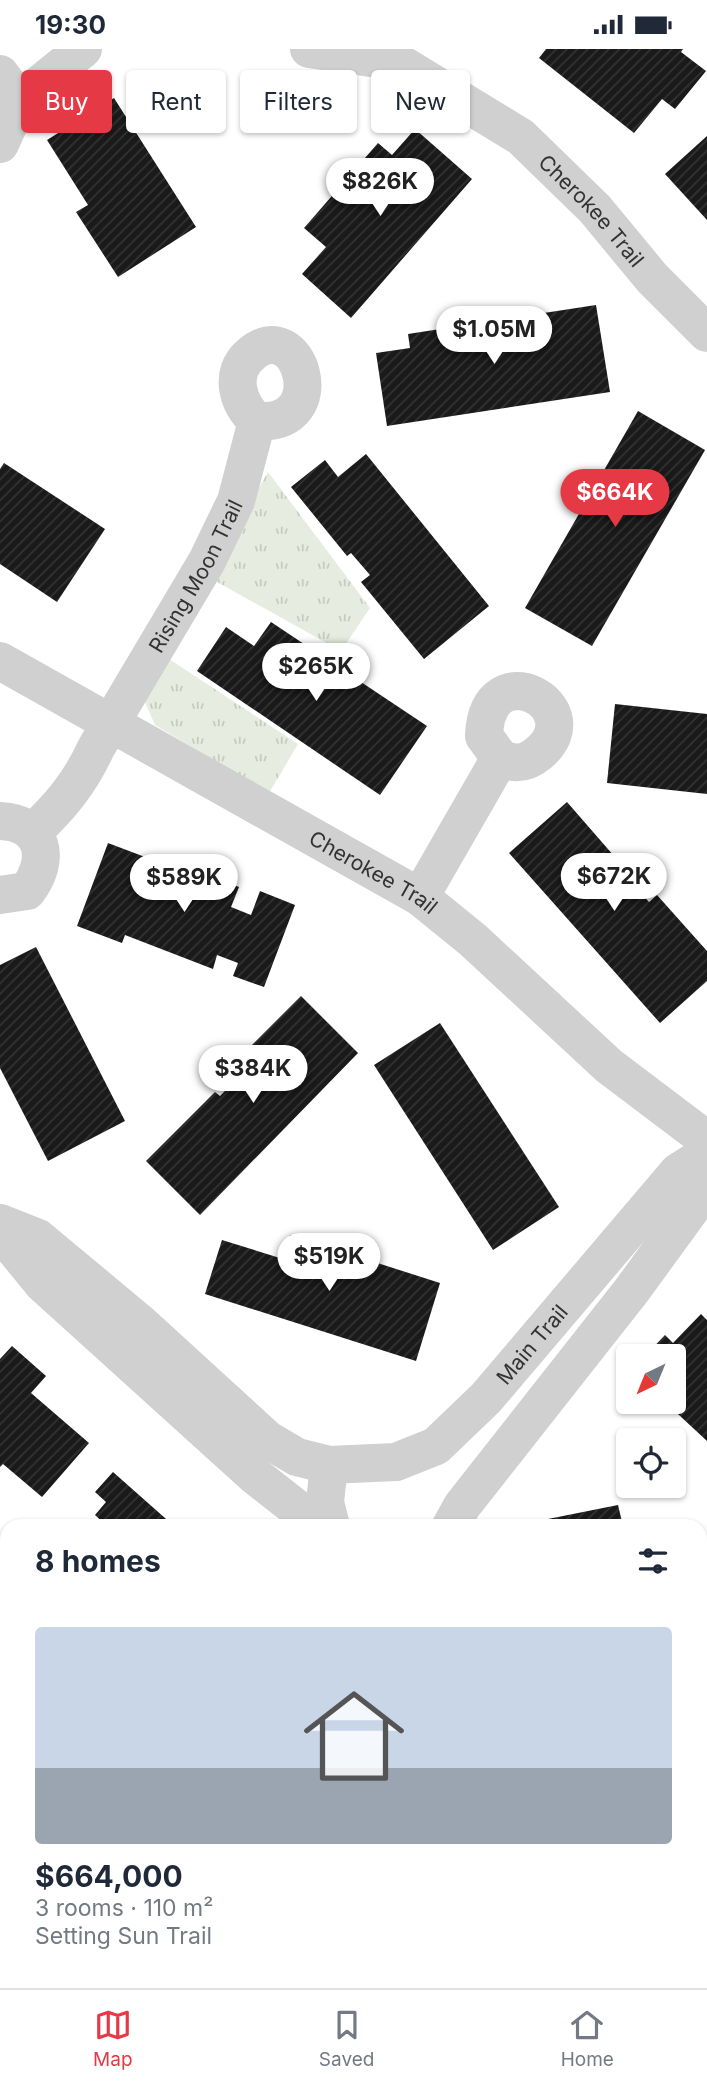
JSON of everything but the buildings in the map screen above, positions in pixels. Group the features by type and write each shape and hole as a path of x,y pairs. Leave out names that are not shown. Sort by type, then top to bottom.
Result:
{"street":[{"path":"0,144 10,87 83,49"},
{"name":"Cherokee Trail","path":"309,49 398,62 521,137 595,209 652,278 707,333"},
{"name":"Rising Moon Trail","path":"16,827 64,803 113,723 207,561 236,501 257,421"},
{"name":"Cherokee Trail","path":"0,661 420,897 473,940 609,1066 705,1163"},
{"path":"420,897 500,758"},
{"path":"0,895 27,891 37,879 42,861 41,846 16,827"},
{"name":"Main Trail","path":"3,1226 38,1238 140,1323 268,1440 297,1457 329,1465 396,1462 436,1446 486,1398 678,1172 705,1163"},
{"name":"Main Trail","path":"455,1519 462,1506 611,1317 705,1163"},
{"name":"Main Trail","path":"3,1226 16,1251 43,1284 254,1475 310,1519"},
{"path":"577,1288 611,1317"},
{"path":"329,1465 325,1502 329,1519"}],"green space":[{"path":"268,472 370,608 341,651 210,578 206,579"},
{"path":"166,657 298,744 269,793 155,725 144,700"}]}
